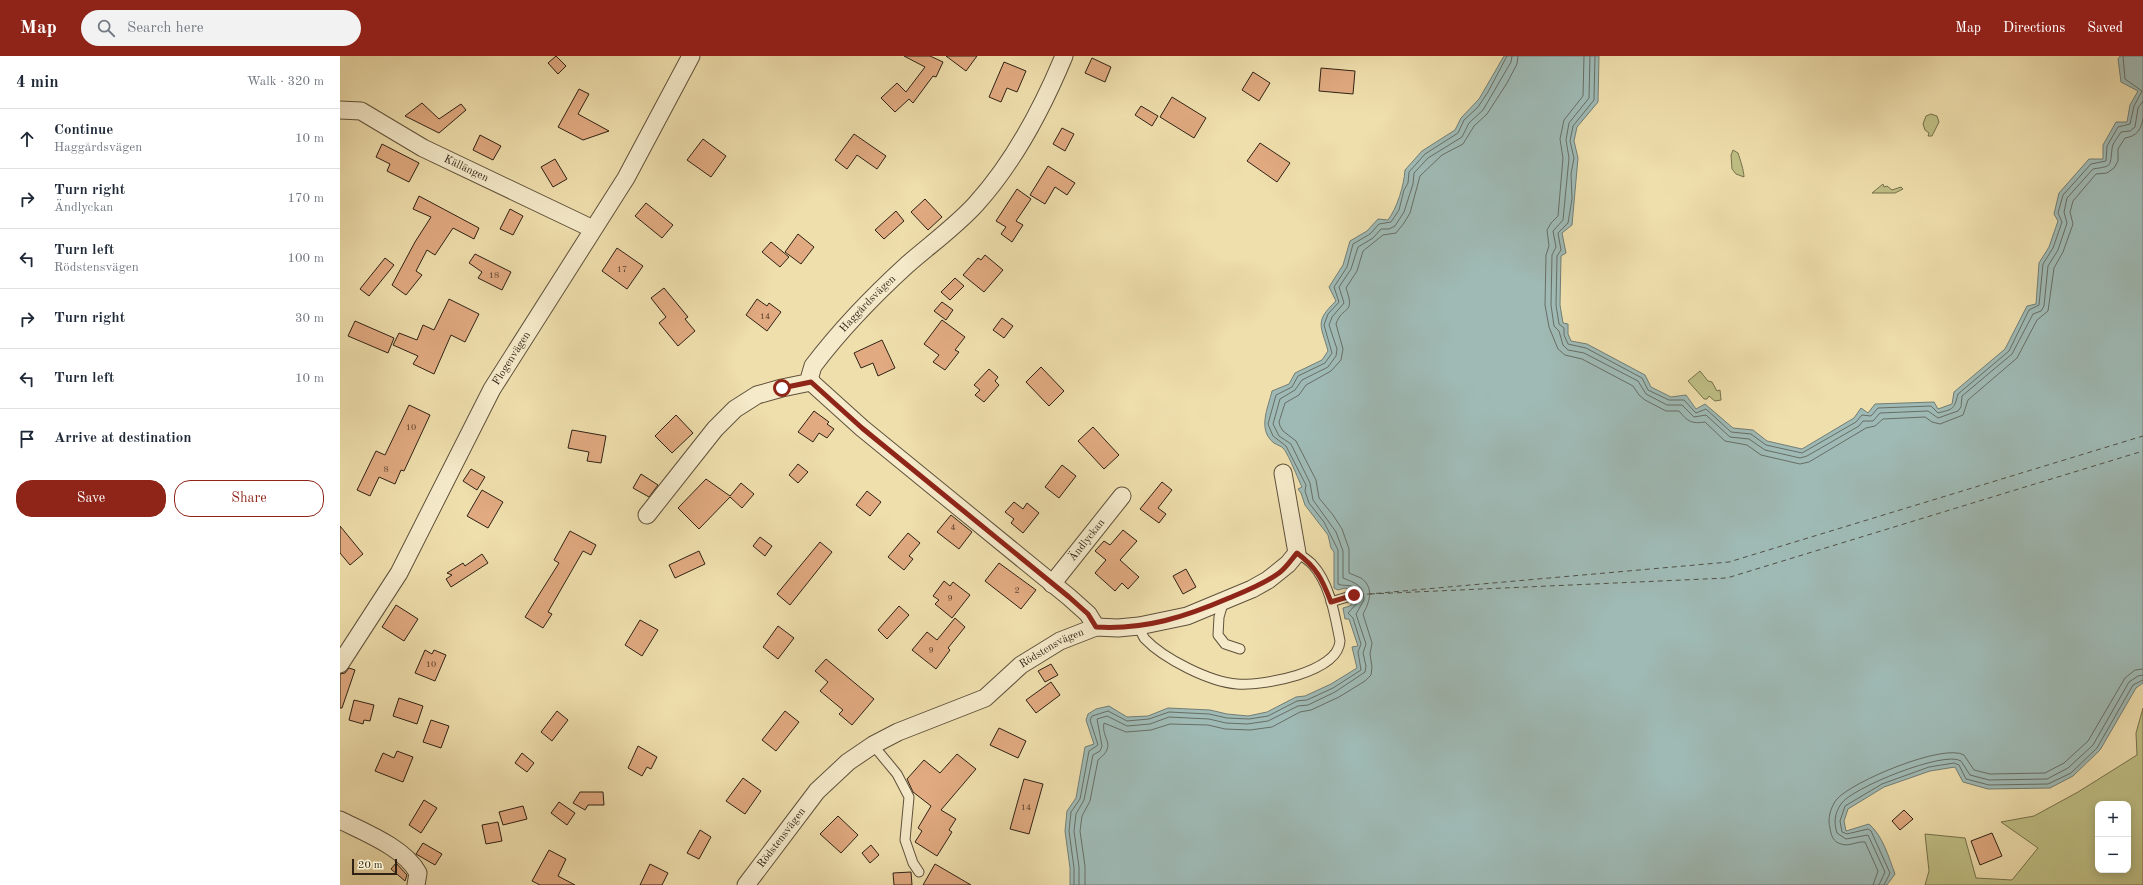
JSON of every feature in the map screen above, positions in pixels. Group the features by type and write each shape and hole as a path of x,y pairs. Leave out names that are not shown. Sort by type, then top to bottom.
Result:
{"street":[{"name":"Flogenvägen","path":"340,664 399,573 492,389 636,160 691,56"},
{"name":"Haggårdsvägen","path":"811,382 810,376 813,366 859,313 906,266 957,223 984,195 1030,128 1049,92 1064,56"},
{"name":"Källängen","path":"340,110 361,111 404,139 429,152 593,229"},
{"path":"647,515 715,429 734,409 757,395 811,382 862,428 1088,614 1096,627"},
{"path":"1282,473 1297,553"},
{"name":"Ändlyckan","path":"1052,584 1122,496"},
{"name":"Rödstensvägen","path":"746,885 818,792 848,762 873,745 898,732 985,698 1021,665 1043,650 1079,632 1096,627 1118,628 1139,626 1187,616 1252,589 1278,573 1297,553"},
{"path":"340,820 370,834 405,858 415,868 419,875 416,885"}],"lane":[{"path":"1139,626 1144,638 1157,650 1194,671 1217,680 1236,684 1250,684 1289,677 1317,668 1340,647 1340,641 1331,602 1319,574 1312,564 1297,553"},
{"path":"1331,602 1354,595"},
{"path":"1224,600 1219,617 1218,635 1225,644 1240,649"},
{"path":"873,745 897,774 909,797 905,840 913,863 919,872"}],"green space":[{"path":"1931,114 1937,116 1939,122 1932,136 1928,136 1929,133 1925,130 1923,124 1926,116"},
{"path":"1733,150 1738,153 1743,168 1744,177 1736,174 1732,169 1731,155"},
{"path":"1883,184 1884,187 1887,186 1892,190 1901,187 1903,189 1895,193 1872,193"},
{"path":"1700,371 1708,381 1712,382 1717,391 1720,390 1721,400 1715,401 1709,396 1707,399 1704,399 1688,381"},
{"path":"2143,708 2143,885 1925,885 1929,871 1925,834 1965,838 1976,878 2012,880 2038,848 2001,822 2034,816 2078,792 2137,755 2136,733"}],"water":[{"path":"1504,56 1599,56 1598,102 1577,127 1574,141 1578,158 1572,225 1562,233 1566,253 1561,256 1560,305 1563,323 1568,324 1568,334 1571,341 1587,344 1645,375 1651,387 1671,397 1686,395 1696,409 1705,404 1733,428 1753,430 1767,441 1802,449 1854,418 1861,408 1868,413 1875,404 1934,402 1938,409 1952,404 1954,392 2005,349 2027,306 2036,304 2039,263 2049,247 2058,221 2054,214 2059,193 2089,159 2103,159 2103,145 2116,122 2127,122 2130,105 2138,91 2121,82 2118,59 2120,56 2143,56 2143,683 2136,688 2100,750 2073,776 2050,788 1988,789 1963,782 1955,767 1930,771 1884,787 1848,809 1844,821 1846,831 1869,824 1882,841 1895,874 1887,885 1070,885 1070,868 1065,831 1067,811 1076,798 1085,747 1094,744 1086,720 1088,714 1096,709 1109,706 1127,717 1148,716 1168,708 1210,710 1227,714 1248,716 1267,712 1296,697 1305,696 1331,684 1357,668 1352,647 1358,646 1349,619 1345,619 1343,608 1350,606 1355,599 1353,591 1345,588 1338,590 1334,588 1334,552 1331,548 1328,535 1305,505 1298,489 1302,487 1285,451 1282,447 1274,443 1269,438 1266,432 1266,411 1272,391 1289,384 1295,373 1322,360 1328,351 1321,324 1322,319 1324,314 1336,301 1329,287 1343,265 1350,241 1367,231 1378,219 1388,220 1400,196 1405,170 1422,151 1455,130 1461,118 1479,99"}],"building":[{"path":"556,56 566,66 558,74 548,63"},
{"path":"904,56 930,56 943,62 936,77 933,76 913,103 909,99 895,112 881,98 897,83 906,92 925,67"},
{"path":"946,56 977,56 966,71"},
{"path":"1092,58 1111,67 1105,82 1085,73"},
{"path":"1004,62 1026,71 1017,92 1007,88 1001,102 989,97"},
{"path":"1321,68 1355,71 1353,94 1319,91"},
{"path":"1253,72 1270,83 1259,101 1242,90"},
{"path":"579,89 589,94 578,114 609,131 583,140 558,127"},
{"path":"1172,97 1206,118 1194,138 1160,117"},
{"path":"422,103 439,119 461,104 466,110 439,133 405,116"},
{"path":"1141,106 1158,116 1152,126 1135,115"},
{"path":"1062,128 1074,134 1065,151 1053,144"},
{"path":"854,134 886,156 877,169 857,155 847,169 835,160"},
{"path":"480,135 501,146 493,160 473,150"},
{"path":"703,139 726,156 711,177 687,160"},
{"path":"1260,143 1290,163 1277,182 1247,161"},
{"path":"382,144 419,163 409,182 387,171 390,164 376,157"},
{"path":"555,159 567,179 553,187 541,167"},
{"path":"1048,166 1075,183 1067,195 1055,187 1045,204 1030,195"},
{"path":"1017,189 1031,199 1016,221 1023,225 1012,242 1001,234 1006,227 996,221"},
{"path":"419,196 479,228 474,239 453,228 435,255 427,250 416,271 422,275 406,295 392,285 415,242 431,217 413,209"},
{"path":"925,199 942,217 928,230 911,212"},
{"path":"646,203 673,225 662,238 635,216"},
{"path":"510,209 523,216 513,235 500,229"},
{"path":"896,211 904,221 884,239 875,230"},
{"path":"798,234 814,247 801,264 785,252"},
{"path":"771,242 789,257 780,267 762,252"},
{"path":"617,248 643,266 627,289 602,271"},
{"path":"475,254 511,272 502,290 478,278 482,272 469,263"},
{"path":"985,255 1003,270 984,292 963,275 978,258 981,260"},
{"path":"385,258 394,265 369,296 360,289"},
{"path":"955,278 964,286 950,300 941,292"},
{"path":"664,288 688,317 685,319 695,331 678,346 659,323 666,317 651,298"},
{"path":"449,299 479,314 465,342 451,335 434,374 413,364 418,356 393,345 399,333 417,340 423,325 434,330"},
{"path":"757,299 767,306 769,303 781,312 767,331 746,315"},
{"path":"942,302 953,310 946,320 934,311"},
{"path":"1002,318 1013,326 1004,338 993,330"},
{"path":"942,320 965,337 955,350 959,352 945,370 933,362 939,355 924,344"},
{"path":"355,321 394,338 388,353 348,336"},
{"path":"882,340 895,368 878,376 873,363 861,368 854,353"},
{"path":"1041,367 1064,391 1049,406 1026,382"},
{"path":"989,369 998,377 995,381 999,385 984,402 975,395 980,390 974,385"},
{"path":"409,405 430,415 404,471 401,470 395,484 379,477 370,496 357,490 376,451 385,455"},
{"path":"814,411 829,422 827,424 834,429 827,438 819,433 813,442 798,432"},
{"path":"676,415 693,433 672,453 655,436"},
{"path":"1093,427 1119,455 1104,469 1078,441"},
{"path":"572,430 606,436 601,463 587,461 589,452 568,448"},
{"path":"798,464 808,472 798,483 789,475"},
{"path":"1062,465 1076,476 1059,498 1045,487"},
{"path":"471,469 485,477 477,490 463,481"},
{"path":"641,474 658,485 649,497 633,488"},
{"path":"706,479 730,496 741,483 754,494 742,508 730,497 699,529 678,508"},
{"path":"1162,482 1172,490 1158,508 1166,514 1159,523 1140,509"},
{"path":"482,490 503,502 488,528 467,516"},
{"path":"867,491 881,502 870,516 856,505"},
{"path":"1014,502 1023,509 1027,503 1039,513 1023,533 1011,523 1014,519 1005,512"},
{"path":"951,515 972,532 959,549 937,532"},
{"path":"340,526 363,554 350,565 340,553"},
{"path":"1123,530 1137,541 1120,560 1139,577 1128,589 1122,583 1115,591 1095,573 1106,560 1095,551 1104,541 1110,545"},
{"path":"570,531 596,545 591,555 583,551 548,612 552,614 543,628 525,617 559,563 554,560"},
{"path":"908,533 920,543 909,556 913,559 904,570 888,557"},
{"path":"760,537 772,546 765,556 753,546"},
{"path":"820,542 832,552 790,605 777,594"},
{"path":"699,551 705,564 675,578 669,565"},
{"path":"482,554 488,563 451,587 446,579 452,575 447,573 463,563 465,566"},
{"path":"999,563 1036,590 1021,609 985,581"},
{"path":"1186,569 1196,587 1183,594 1173,576"},
{"path":"944,581 950,586 953,582 970,595 952,618 935,604 939,600 933,596"},
{"path":"396,605 418,619 404,641 382,627"},
{"path":"899,606 909,615 887,639 878,630"},
{"path":"955,618 965,627 948,648 950,650 936,669 912,650 927,632 937,640"},
{"path":"640,620 658,630 642,656 625,645"},
{"path":"778,626 794,638 778,659 763,647"},
{"path":"425,650 432,654 434,650 446,655 435,681 415,673"},
{"path":"826,659 874,699 852,725 839,714 843,710 820,691 828,682 815,671"},
{"path":"1051,664 1058,675 1045,682 1038,671"},
{"path":"349,668 355,670 342,708 340,708 340,674 345,673"},
{"path":"1051,682 1060,695 1036,713 1026,700"},
{"path":"399,698 423,706 417,724 393,716"},
{"path":"354,700 374,705 370,721 364,720 363,724 349,720"},
{"path":"557,711 568,720 552,741 541,732"},
{"path":"785,711 799,722 776,751 762,740"},
{"path":"431,720 449,726 441,748 423,742"},
{"path":"999,728 1026,741 1018,758 990,745"},
{"path":"638,746 657,757 651,769 647,767 642,776 628,768"},
{"path":"397,751 413,757 403,782 375,771 383,753 394,758"},
{"path":"522,753 534,763 527,772 515,763"},
{"path":"957,754 976,769 941,810 956,819 949,830 952,832 937,856 915,842 922,831 918,828 931,806 913,792 907,779 924,760 940,773"},
{"path":"743,778 761,791 745,814 726,801"},
{"path":"1024,779 1043,784 1029,834 1010,829"},
{"path":"580,792 603,792 604,805 588,805 585,810 573,803"},
{"path":"424,800 437,808 421,833 409,825"},
{"path":"559,802 575,813 567,825 551,813"},
{"path":"523,806 527,819 503,825 499,812"},
{"path":"1904,810 1913,819 1900,830 1892,821"},
{"path":"838,816 858,835 841,853 820,834"},
{"path":"498,822 502,841 486,844 482,825"},
{"path":"700,830 711,837 699,859 687,853"},
{"path":"1992,833 2002,856 1980,865 1971,841"},
{"path":"423,843 442,854 435,865 416,854"},
{"path":"871,845 879,855 870,863 862,853"},
{"path":"549,850 566,859 558,876 575,885 540,885 532,881"},
{"path":"396,863 407,875 405,881 391,869"},
{"path":"650,864 668,873 662,885 640,885"},
{"path":"935,864 971,885 923,885"},
{"path":"911,872 912,885 894,885 893,873"}],"ferry route":[{"path":"1358,595 1729,562 2143,436"},
{"path":"1370,594 1727,578 2143,451"}],"route":[{"path":"782,388 811,382 862,428 1069,597 1088,614 1096,627 1118,628 1139,626 1187,616 1252,589 1268,580 1288,564 1297,553 1312,564 1319,574 1331,602 1354,595"}]}
